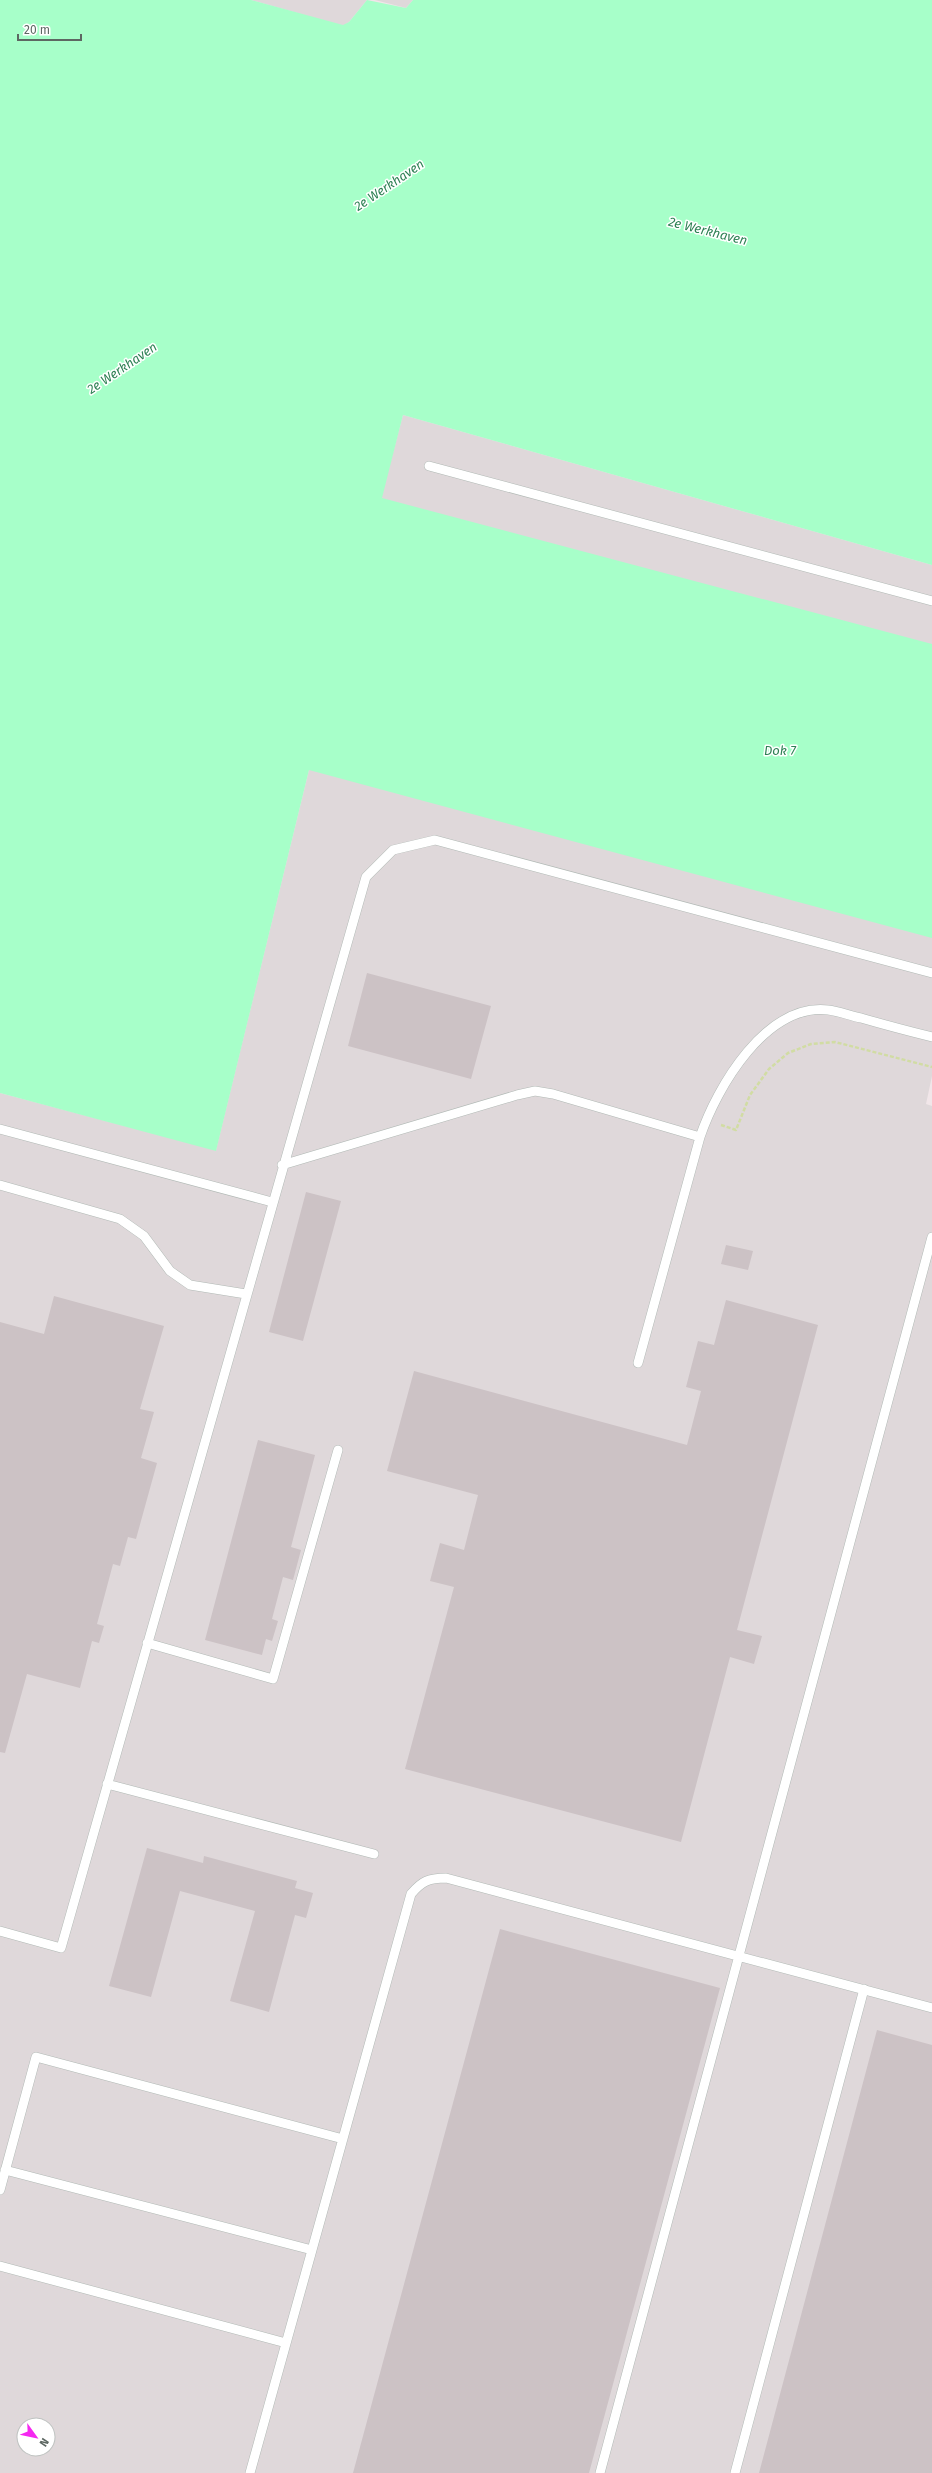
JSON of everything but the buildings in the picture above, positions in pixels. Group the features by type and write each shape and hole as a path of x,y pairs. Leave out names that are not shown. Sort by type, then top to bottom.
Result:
{"lane":[{"path":"429,466 932,601"},
{"path":"0,1931 61,1948 282,1165 366,877 394,850 435,840 932,973"},
{"path":"638,1363 706,1119 720,1092 752,1046 770,1029 790,1017 810,1011 828,1010 932,1037"},
{"path":"282,1165 517,1095 535,1092 553,1094 700,1137"},
{"path":"0,1129 272,1202"},
{"path":"0,1185 120,1219 144,1236 170,1271 190,1285 246,1294"},
{"path":"600,2473 932,1237"},
{"path":"147,1644 273,1679 338,1450"},
{"path":"107,1784 374,1854"},
{"path":"250,2473 411,1894 421,1882 433,1878 446,1878 932,2008"},
{"path":"735,2473 864,1989"},
{"path":"0,2190 36,2057 344,2138"},
{"path":"6,2170 312,2250"},
{"path":"0,2266 286,2343"}],"path":[{"path":"706,1119 736,1130 750,1095 769,1069 788,1053 811,1044 835,1042 932,1067"}],"shaded area":[{"path":"251,0 367,0 349,22 343,26"},
{"path":"375,0 413,0 406,8"},
{"path":"403,415 932,565 932,1076 926,1104 932,1106 932,2473 0,2473 0,1093 216,1150 309,770"}],"water":[{"path":"0,0 251,0 343,25 349,22 367,0 406,8 413,0 932,0 932,565 403,415 382,498 932,644 932,938 309,770 216,1151 0,1093"}],"water label":[{"name":"2e Werkhaven","path":"389,185"},
{"name":"2e Werkhaven","path":"708,231"},
{"name":"2e Werkhaven","path":"122,368"},
{"name":"Dok 7","path":"780,750"}]}
